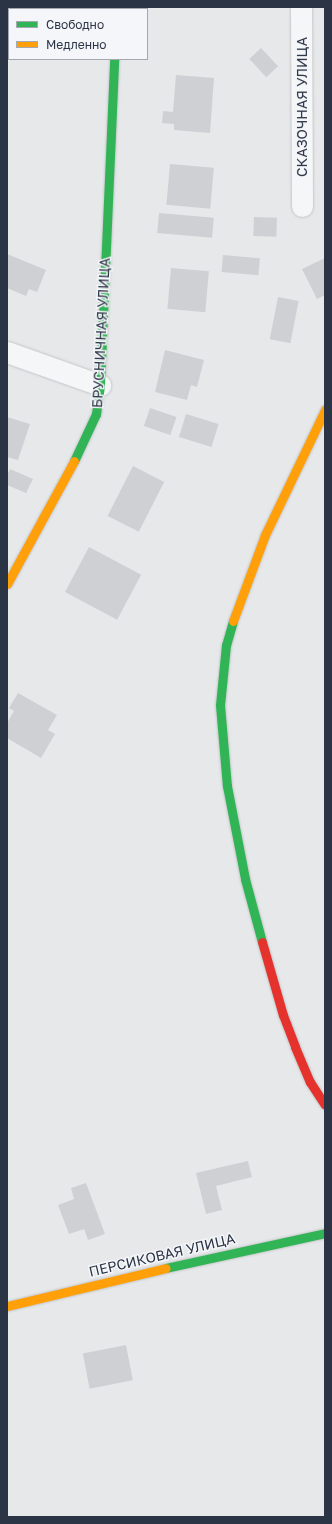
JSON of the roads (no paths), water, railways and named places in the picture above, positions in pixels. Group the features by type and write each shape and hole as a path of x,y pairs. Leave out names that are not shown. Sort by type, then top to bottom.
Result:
{"street":[{"name":"СКАЗОЧНАЯ УЛИЦА","path":"301,7 302,206"},
{"name":"БРУСНИЧНАЯ УЛИЦА","path":"7,584 81,449 96,414 100,385 114,60"},
{"path":"7,352 100,385"},
{"path":"325,410 265,535 236,610 226,645 220,705 227,786 245,879 257,925 283,1015 295,1047 310,1082 325,1105"},
{"name":"ПЕРСИКОВАЯ УЛИЦА","path":"7,1306 214,1256 325,1233"}]}
